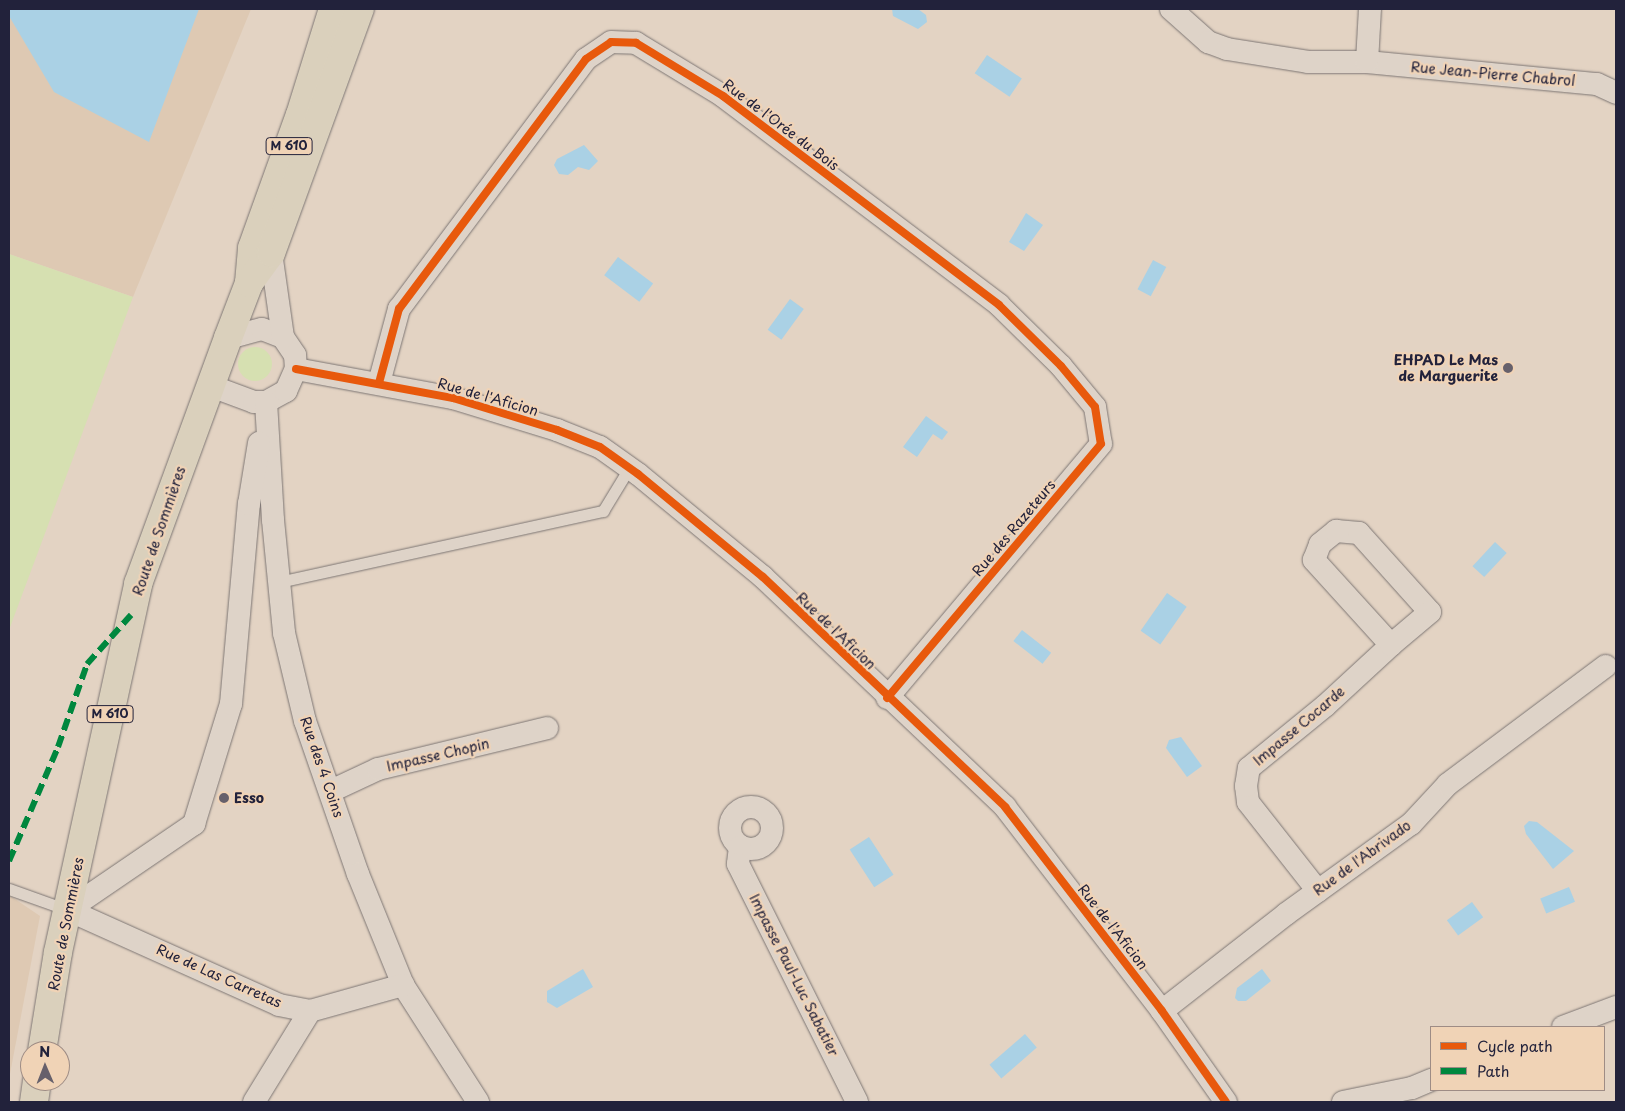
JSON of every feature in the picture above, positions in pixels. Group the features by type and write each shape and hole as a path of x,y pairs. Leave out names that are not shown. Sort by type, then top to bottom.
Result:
{"main road":[{"name":"M 610","path":"250,283 252,248 300,115 333,9"},
{"name":"M 610","path":"250,283 271,253 360,9"},
{"name":"Route de Sommières","path":"44,1041 68,910 138,584 250,283"}],"street":[{"name":"Rue Jean-Pierre Chabrol","path":"1171,9 1208,42 1227,49 1308,62 1367,62 1597,84 1616,94"},
{"path":"1367,62 1370,9"},
{"name":"Rue de l'Orée du Bois","path":"379,383 399,309 586,60 611,42 636,43 722,96 999,305 1061,366"},
{"path":"211,386 239,398 266,402 286,391 296,369 295,355 283,337 271,253"},
{"path":"228,338 262,329 283,337"},
{"name":"Rue des Razeteurs","path":"887,698 1101,444 1095,407 1061,366"},
{"name":"Rue de l'Aficion","path":"296,369 453,398 557,430 600,447 629,468 762,577 887,698 1004,807 1162,1011 1226,1102"},
{"path":"68,910 194,824 231,704 249,504 266,402"},
{"name":"Rue des 4 Coins","path":"266,402 284,633 305,721 332,791 358,874 403,985 478,1102"},
{"name":"Impasse Cocarde","path":"1318,890 1248,802 1249,768 1325,706 1430,612 1359,533 1336,531 1320,544 1314,560 1391,645"},
{"name":"Rue de l'Abrivado","path":"1162,1011 1318,890 1411,824 1448,784 1606,666"},
{"name":"Impasse Chopin","path":"332,791 378,769 547,728"},
{"name":"Impasse Paul-Luc Sabatier","path":"740,847 738,864 857,1102"},
{"name":"Rue de Las Carretas","path":"68,910 279,1005 310,1011 403,985"},
{"path":"1566,1026 1616,1007"},
{"path":"254,1102 310,1011"},
{"path":"1343,1102 1422,1090"}],"lane":[{"path":"279,582 603,511 629,468"},
{"path":"9,889 68,910"}],"shaded area":[{"path":"9,9 251,9 133,297 9,254"},
{"path":"9,895 40,916 9,1079"}],"green space":[{"path":"9,254 133,297 9,630"},
{"path":"255,347 262,348 267,352 271,357 271,371 267,376 262,380 255,381 248,380 243,376 239,371 238,364 239,357 243,352 248,348"}],"water":[{"path":"9,9 199,9 149,142 54,92 9,16"},
{"path":"892,9 918,9 926,15 927,22 918,29 893,16"},
{"path":"987,55 1022,78 1010,97 975,73"},
{"path":"584,145 598,161 589,170 578,167 568,175 559,174 554,165 557,159"},
{"path":"1026,213 1043,225 1024,251 1009,242"},
{"path":"618,257 653,283 639,302 604,275"},
{"path":"1153,260 1166,267 1151,296 1138,289"},
{"path":"790,299 804,309 781,340 768,330"},
{"path":"926,416 948,432 942,440 933,434 917,457 903,447"},
{"path":"1495,542 1507,553 1484,577 1472,566"},
{"path":"1167,593 1187,607 1160,644 1141,631"},
{"path":"1022,630 1051,653 1043,664 1013,641"},
{"path":"1181,737 1202,766 1187,777 1166,748 1169,740"},
{"path":"1529,821 1537,822 1574,851 1553,869 1526,834 1524,826"},
{"path":"869,837 894,875 874,887 850,850"},
{"path":"1569,887 1575,902 1546,913 1540,899"},
{"path":"1472,902 1483,917 1458,936 1447,920"},
{"path":"583,969 593,987 557,1008 547,1002 547,991"},
{"path":"1262,969 1271,981 1246,1001 1238,1001 1235,998 1237,988"},
{"path":"1025,1034 1037,1048 1001,1078 990,1065"}],"marked path":[{"path":"9,861 58,747 87,664 131,615"}],"cycle path":[{"path":"379,383 399,309 586,59 611,42 636,43 723,96 999,305 1061,366 1095,407 1101,444 887,698"},
{"path":"296,369 453,398 557,430 600,447 638,474 763,577 1005,807 1162,1011 1226,1102"}],"place":[{"name":"EHPAD Le Mas de Marguerite","path":"1508,368"},
{"name":"Esso","path":"224,798"}]}
